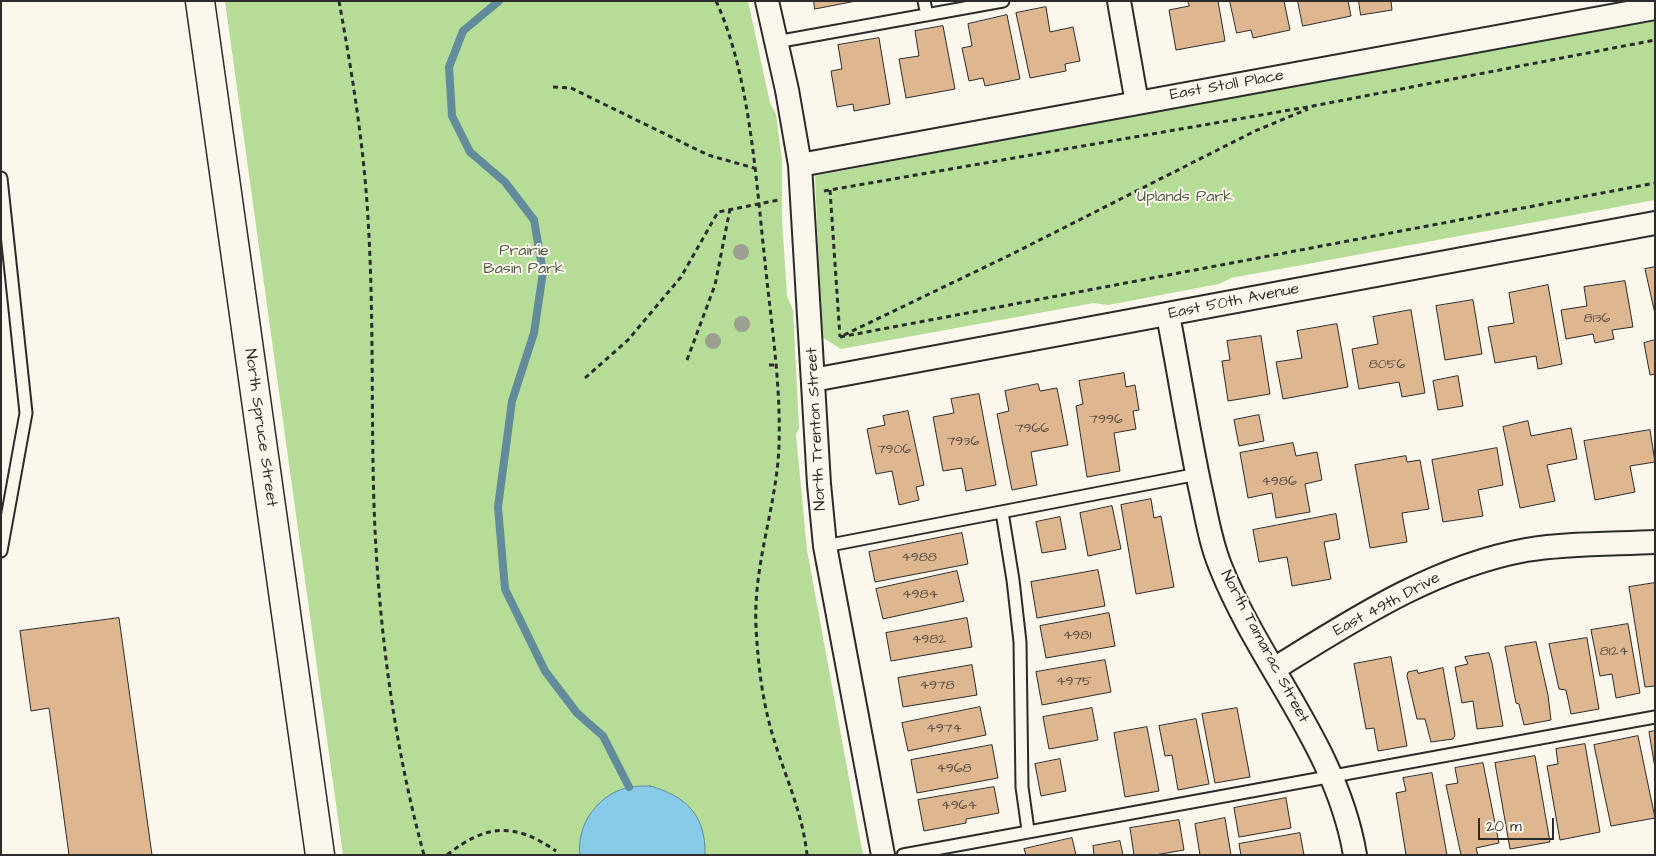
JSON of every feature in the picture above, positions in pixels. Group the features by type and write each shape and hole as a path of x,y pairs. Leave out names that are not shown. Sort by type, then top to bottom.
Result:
{"street":[{"name":"North Spruce Street","path":"200,1 320,855"},
{"name":"North Trenton Street","path":"767,1 800,165 819,484 825,546 883,855"},
{"path":"1119,1 1137,103"},
{"name":"East Stoll Place","path":"800,165 1655,8"},
{"name":"East 50th Avenue","path":"813,380 1655,223"},
{"name":"North Tamarac Street","path":"1168,315 1198,474 1220,566 1237,604 1317,744 1332,775 1346,816 1355,855"},
{"name":"East 49th Drive","path":"1274,669 1360,616 1431,579 1483,561 1527,550 1655,542"}],"lane":[{"path":"924,1 927,15"},
{"path":"776,42 1003,1"},
{"path":"1,178 26,413 1,551"},
{"path":"825,546 1198,474"},
{"path":"1002,512 1013,580 1020,642 1022,787 1028,830"},
{"path":"903,855 1028,830 1655,717"}],"path":[{"path":"338,1 360,138 368,217 372,291 374,506 379,581 394,708 424,855"},
{"path":"716,1 738,67 754,168 775,365 779,445 776,476 759,566 756,634 761,684 766,713 798,807 807,855"},
{"path":"585,378 628,340 681,278 718,212 830,190 1313,106 1655,40"},
{"path":"553,87 571,88 708,155 754,168"},
{"path":"840,337 1010,255 1255,131 1313,106"},
{"path":"840,337 1655,183"},
{"path":"830,190 840,337"},
{"path":"688,360 715,285 730,209"},
{"path":"769,365 775,365"},
{"path":"447,855 465,840 478,834 496,831 513,831 530,835 556,851"}],"green space":[{"name":"Prairie Basin Park","path":"225,1 748,1 770,103 776,114 782,160 782,219 787,296 793,310 799,428 796,435 807,550 863,855 343,855"},
{"name":"Uplands Park","path":"1655,16 1655,200 1231,278 1219,284 1108,305 1094,303 841,349 822,337 815,176"}],"water":[{"path":"650,786 674,795 691,809 698,818 702,829 705,855 580,855 580,843 586,821 600,803 619,790"}],"building":[{"path":"814,1 856,1 815,9"},
{"path":"1188,1 1218,1 1225,41 1176,50 1169,10 1189,6"},
{"path":"1230,1 1284,1 1290,30 1253,38 1251,30 1237,33"},
{"path":"1298,1 1348,1 1351,16 1303,26"},
{"path":"1359,1 1391,1 1392,10 1361,15"},
{"path":"1046,7 1050,32 1073,27 1080,61 1065,64 1066,71 1030,78 1016,13"},
{"path":"1007,15 1020,79 985,86 983,78 969,81 962,48 972,46 968,24"},
{"path":"943,26 955,89 906,98 899,59 919,56 915,31"},
{"path":"879,38 890,104 854,111 853,104 837,107 831,71 842,69 838,45"},
{"path":"1655,267 1655,314 1645,269"},
{"path":"1625,281 1633,327 1612,330 1614,339 1595,343 1593,334 1566,339 1561,310 1587,306 1584,287"},
{"path":"1548,285 1562,364 1538,369 1536,356 1495,363 1488,327 1514,323 1509,293"},
{"path":"1473,300 1482,354 1445,360 1436,306"},
{"path":"1411,310 1425,393 1402,397 1399,382 1359,389 1352,349 1378,344 1373,317"},
{"path":"1337,324 1348,387 1283,399 1276,362 1302,358 1297,331"},
{"path":"1261,336 1270,394 1228,401 1222,361 1230,360 1227,341"},
{"path":"1655,340 1655,374 1650,375 1644,343"},
{"path":"1124,373 1126,387 1135,385 1139,410 1133,411 1136,429 1114,433 1120,471 1087,477 1076,406 1083,404 1079,381"},
{"path":"1458,376 1463,406 1438,410 1433,381"},
{"path":"1038,384 1040,391 1057,388 1068,445 1031,452 1037,485 1012,490 997,414 1009,411 1005,391"},
{"path":"979,394 996,485 966,491 962,468 943,471 933,417 954,413 951,399"},
{"path":"908,411 924,485 916,487 919,500 899,505 892,471 876,474 867,429 885,425 883,416"},
{"path":"1259,415 1264,441 1239,446 1234,420"},
{"path":"1528,421 1531,436 1571,428 1577,459 1547,465 1555,501 1520,508 1503,427"},
{"path":"1650,430 1655,462 1630,466 1635,492 1595,500 1584,441"},
{"path":"1293,443 1296,456 1317,452 1322,480 1305,484 1310,512 1276,518 1272,493 1248,498 1240,453"},
{"path":"1497,448 1503,485 1478,490 1483,516 1443,522 1432,460"},
{"path":"1406,456 1407,462 1420,460 1429,509 1402,513 1407,542 1370,548 1355,465"},
{"path":"1151,499 1154,518 1161,516 1174,587 1136,594 1121,505"},
{"path":"1112,506 1121,549 1088,556 1080,513"},
{"path":"1336,514 1340,539 1324,542 1331,579 1292,586 1287,557 1259,562 1253,530"},
{"path":"1060,517 1066,549 1042,553 1036,522"},
{"path":"962,533 968,564 875,582 869,552"},
{"path":"1098,570 1105,606 1037,618 1031,582"},
{"path":"957,571 964,601 883,619 876,589"},
{"path":"1655,583 1655,686 1645,687 1629,587"},
{"path":"1109,613 1115,646 1046,658 1040,626"},
{"path":"119,618 152,855 69,855 49,708 31,711 20,631"},
{"path":"967,618 972,647 891,661 886,633"},
{"path":"1628,624 1640,693 1616,698 1612,674 1600,676 1591,630"},
{"path":"1587,638 1599,709 1571,714 1566,690 1559,689 1549,644"},
{"path":"1536,642 1548,695 1551,720 1524,725 1519,704 1516,703 1505,647"},
{"path":"1489,653 1503,726 1477,729 1473,701 1462,703 1455,667 1468,664 1465,657"},
{"path":"1391,657 1407,746 1378,751 1374,728 1366,729 1354,664"},
{"path":"1105,660 1111,692 1042,705 1036,672"},
{"path":"972,665 977,695 903,707 898,678"},
{"path":"1443,668 1455,735 1453,739 1431,742 1425,719 1417,719 1407,676 1408,672 1417,670 1418,673"},
{"path":"980,707 986,735 908,751 902,723"},
{"path":"1092,708 1098,740 1049,749 1043,717"},
{"path":"1237,708 1250,777 1215,783 1202,714"},
{"path":"1196,719 1209,784 1178,790 1172,755 1165,756 1159,726"},
{"path":"1147,727 1159,791 1125,797 1114,733"},
{"path":"1655,731 1655,768 1649,732"},
{"path":"1638,736 1655,818 1611,826 1594,745"},
{"path":"1585,744 1600,832 1560,840 1547,766 1558,764 1556,749"},
{"path":"992,745 998,778 917,793 911,760"},
{"path":"1535,756 1550,842 1510,849 1495,763"},
{"path":"1060,759 1066,791 1041,796 1035,764"},
{"path":"1483,763 1499,843 1476,848 1478,855 1461,855 1446,785 1458,783 1455,768"},
{"path":"1432,773 1447,855 1406,855 1396,793 1406,791 1403,778"},
{"path":"994,787 999,813 966,819 966,823 924,831 918,800"},
{"path":"1286,798 1291,828 1239,837 1234,808"},
{"path":"1225,818 1231,855 1200,855 1195,824"},
{"path":"1179,820 1184,850 1155,855 1134,855 1130,828"},
{"path":"1300,833 1304,855 1241,855 1239,844"},
{"path":"1072,838 1076,855 1026,855 1024,849"},
{"path":"1120,841 1123,855 1094,855 1093,846"}],"waterway":[{"path":"499,1 463,31 449,67 452,116 470,152 505,182 534,220 543,272 534,333 512,401 498,507 505,589 545,671 577,713 603,736 629,787"}]}
